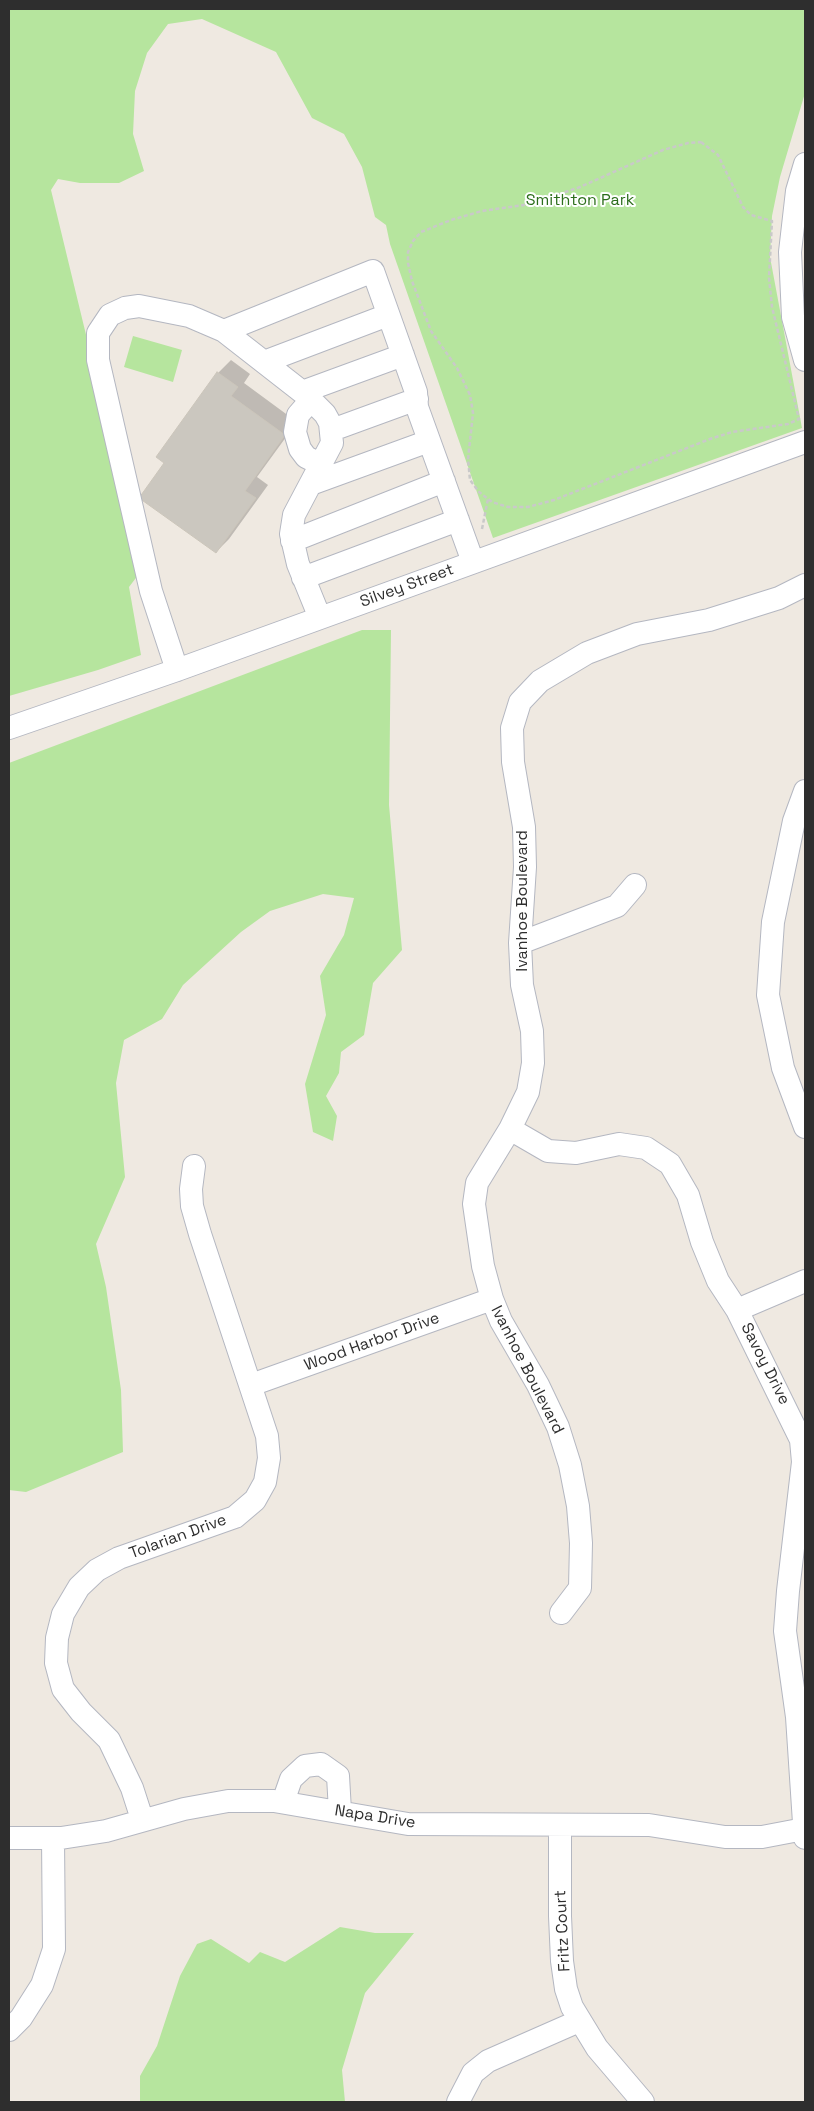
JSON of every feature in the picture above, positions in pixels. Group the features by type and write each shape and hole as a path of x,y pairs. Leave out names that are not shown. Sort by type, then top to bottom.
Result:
{"street":[{"path":"805,164 797,191 790,252 793,317 805,360"},
{"path":"224,331 373,271 416,392 417,407 473,562"},
{"path":"177,670 151,591 98,360 98,333 110,316 125,308 139,306 189,316 224,331 307,396 325,414 332,430 332,443 294,515 292,541 303,578 320,618"},
{"path":"264,362 388,314"},
{"path":"316,475 300,449 295,432 298,415 307,396 404,355"},
{"path":"332,430 416,399"},
{"path":"316,475 429,441"},
{"name":"Silvey Street","path":"9,728 177,670 805,442"},
{"path":"292,541 444,481"},
{"path":"303,578 458,520"},
{"name":"Ivanhoe Boulevard","path":"562,1613 580,1588 581,1543 578,1506 570,1465 550,1410 538,1385 501,1321 492,1299 483,1266 474,1204 477,1183 510,1129 528,1092 533,1063 532,1032 522,985 520,942 525,867 524,827 513,762 512,728 520,702 540,681 587,653 637,634 709,620 762,604 805,585"},
{"path":"803,1114 782,1068 768,995 772,922 794,821 805,791"},
{"path":"520,942 617,906 635,885"},
{"name":"Savoy Drive","path":"510,1129 548,1151 576,1153 619,1144 646,1148 670,1164 688,1195 702,1242 718,1281 737,1310 801,1440 803,1462 785,1631 791,1682 798,1717 804,1834"},
{"name":"Tolarian Drive","path":"142,1820 132,1788 109,1740 81,1712 63,1689 56,1664 57,1638 63,1614 79,1587 97,1570 119,1558 235,1517 255,1500 265,1482 269,1458 267,1436 195,1215 191,1189 194,1166"},
{"path":"737,1310 805,1281"},
{"name":"Wood Harbor Drive","path":"251,1385 492,1299"},
{"path":"283,1802 291,1779 305,1766 321,1764 338,1776 340,1812"},
{"name":"Napa Drive","path":"9,1838 54,1838 106,1831 142,1820 228,1801 283,1802 408,1824 649,1825 725,1837 804,1834"},
{"name":"Fritz Court","path":"560,1825 562,1961 566,1989 580,2021 596,2048 643,2102"},
{"path":"9,2030 21,2018 42,1985 54,1949 54,1838"},
{"path":"458,2102 473,2073 488,2061 580,2021"}],"path":[{"path":"701,142 718,155 744,207 752,215 772,221 769,278 772,307 800,419 788,424 732,432 710,439 554,500 528,507 508,507 492,502 479,492 470,480 468,460 473,413 470,395 457,368 431,331 412,280 408,263 408,252 420,232 451,220 482,211 531,204 580,187 663,150 701,142"}],"green space":[{"name":"Smithton Park","path":"9,9 805,9 805,93 780,177 772,216 770,257 802,428 493,538 390,244 386,225 375,217 362,167 344,134 312,118 276,52 202,19 168,24 147,53 135,91 133,134 144,171 119,183 80,183 58,179 51,190 103,405 145,566 129,587 141,655 98,670 9,696"},
{"path":"133,336 182,350 173,382 124,367"},
{"path":"362,630 391,630 389,805 402,950 373,983 364,1035 341,1052 339,1073 326,1096 337,1116 333,1141 313,1132 305,1084 326,1015 320,976 344,935 354,898 323,894 270,911 241,932 183,985 162,1019 124,1040 116,1083 125,1177 96,1244 106,1287 121,1390 123,1452 26,1492 9,1490 9,763"},
{"path":"340,1927 375,1933 414,1933 365,1993 342,2070 345,2102 140,2102 140,2076 157,2046 180,1976 197,1944 211,1939 249,1963 260,1952 285,1962"}],"building":[{"path":"217,372 238,387 231,396 285,435 245,491 256,498 216,553 139,498 164,463 156,457"}]}
